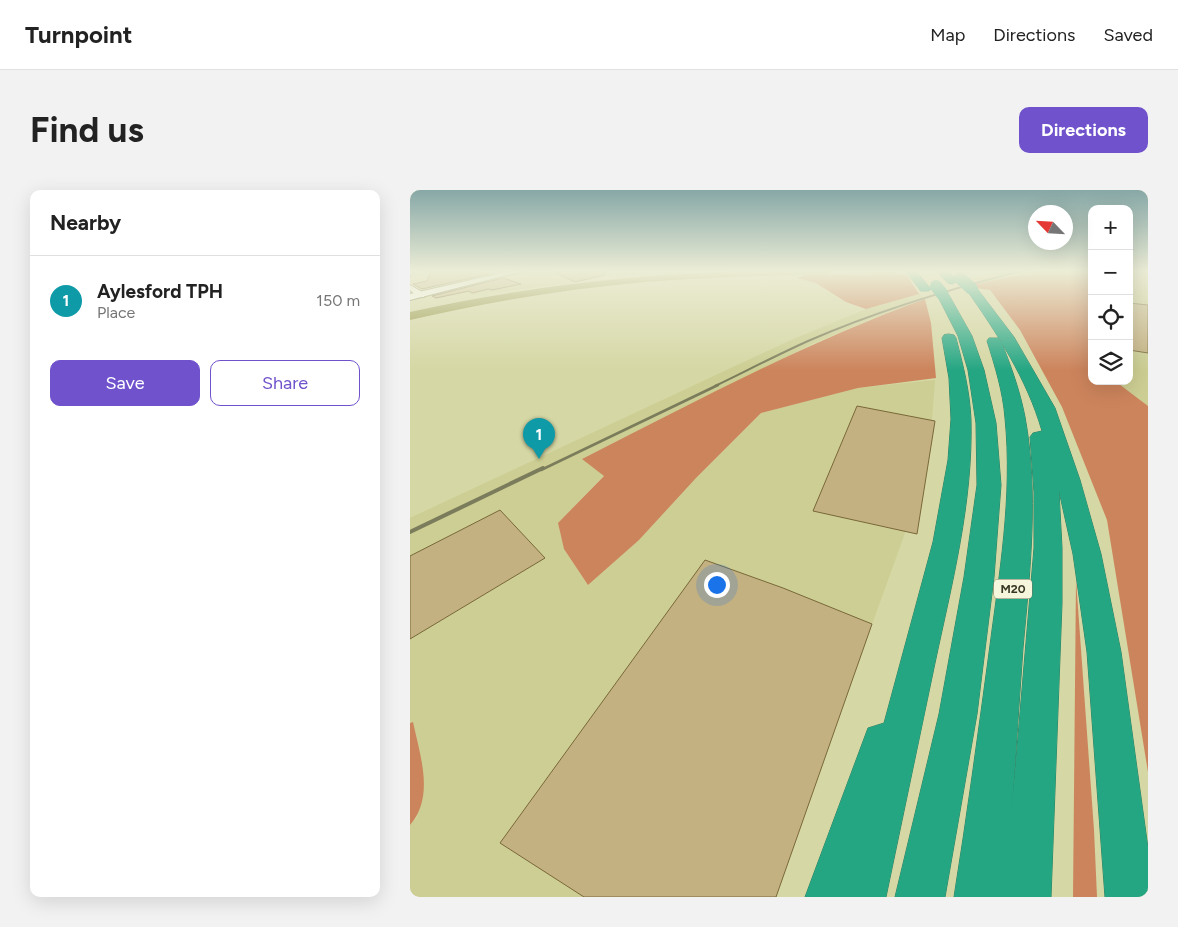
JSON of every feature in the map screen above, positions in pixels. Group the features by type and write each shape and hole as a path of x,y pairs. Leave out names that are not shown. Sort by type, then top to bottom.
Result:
{"highway":[{"name":"M20","path":"861,897 942,562 956,487 961,434 960,400 952,350 946,329 945,304"},
{"name":"M20","path":"920,897 958,714 979,577 989,485 986,422 976,370 953,304"},
{"name":"M20","path":"965,304 987,328 1000,357 1013,403 1019,447 1020,486 1015,565 980,897"},
{"name":"M20","path":"975,304 995,318 1045,408 1068,480 1087,554 1104,652 1130,897"},
{"name":"M20","path":"1014,350 1027,382 1038,426 1046,469 1048,524 1046,620 1036,784 1026,897"},
{"name":"M20","path":"830,897 942,562"}],"shaded area":[{"path":"852,304 884,304 866,309"},
{"path":"884,304 912,304 812,344 583,458 604,475 558,523 564,549 588,585 639,540 696,478 761,413 858,388 935,380 931,432 910,519 830,741 760,897 410,897 410,825 417,817 420,753 413,722 410,723 410,518 791,340 866,309"},
{"path":"912,304 926,304 931,323 936,378 858,388 761,413 696,478 639,540 588,585 564,549 558,523 604,476 582,459 794,353"},
{"path":"1000,304 1088,304 1088,385 1120,385 1148,406 1148,772 1107,520 1062,407 1020,330"},
{"path":"1133,304 1148,304 1148,406 1120,385 1133,385"},
{"path":"1076,580 1094,830 1097,897 1073,897"},
{"path":"413,722 422,762 424,789 418,814 410,825 410,723"}],"building":[{"path":"1133,304 1148,305 1148,353 1133,351"},
{"path":"857,406 935,421 917,534 813,511"},
{"path":"500,510 545,558 410,639 410,556"},
{"path":"705,560 783,588 872,624 776,897 584,897 500,843"}],"waterway":[{"path":"410,316 468,304"}],"railway":[{"path":"715,386 808,341 906,304"},
{"path":"541,470 718,385"},
{"path":"410,532 543,468"}],"place":[{"name":"Aylesford TPH","path":"539,459"}]}
